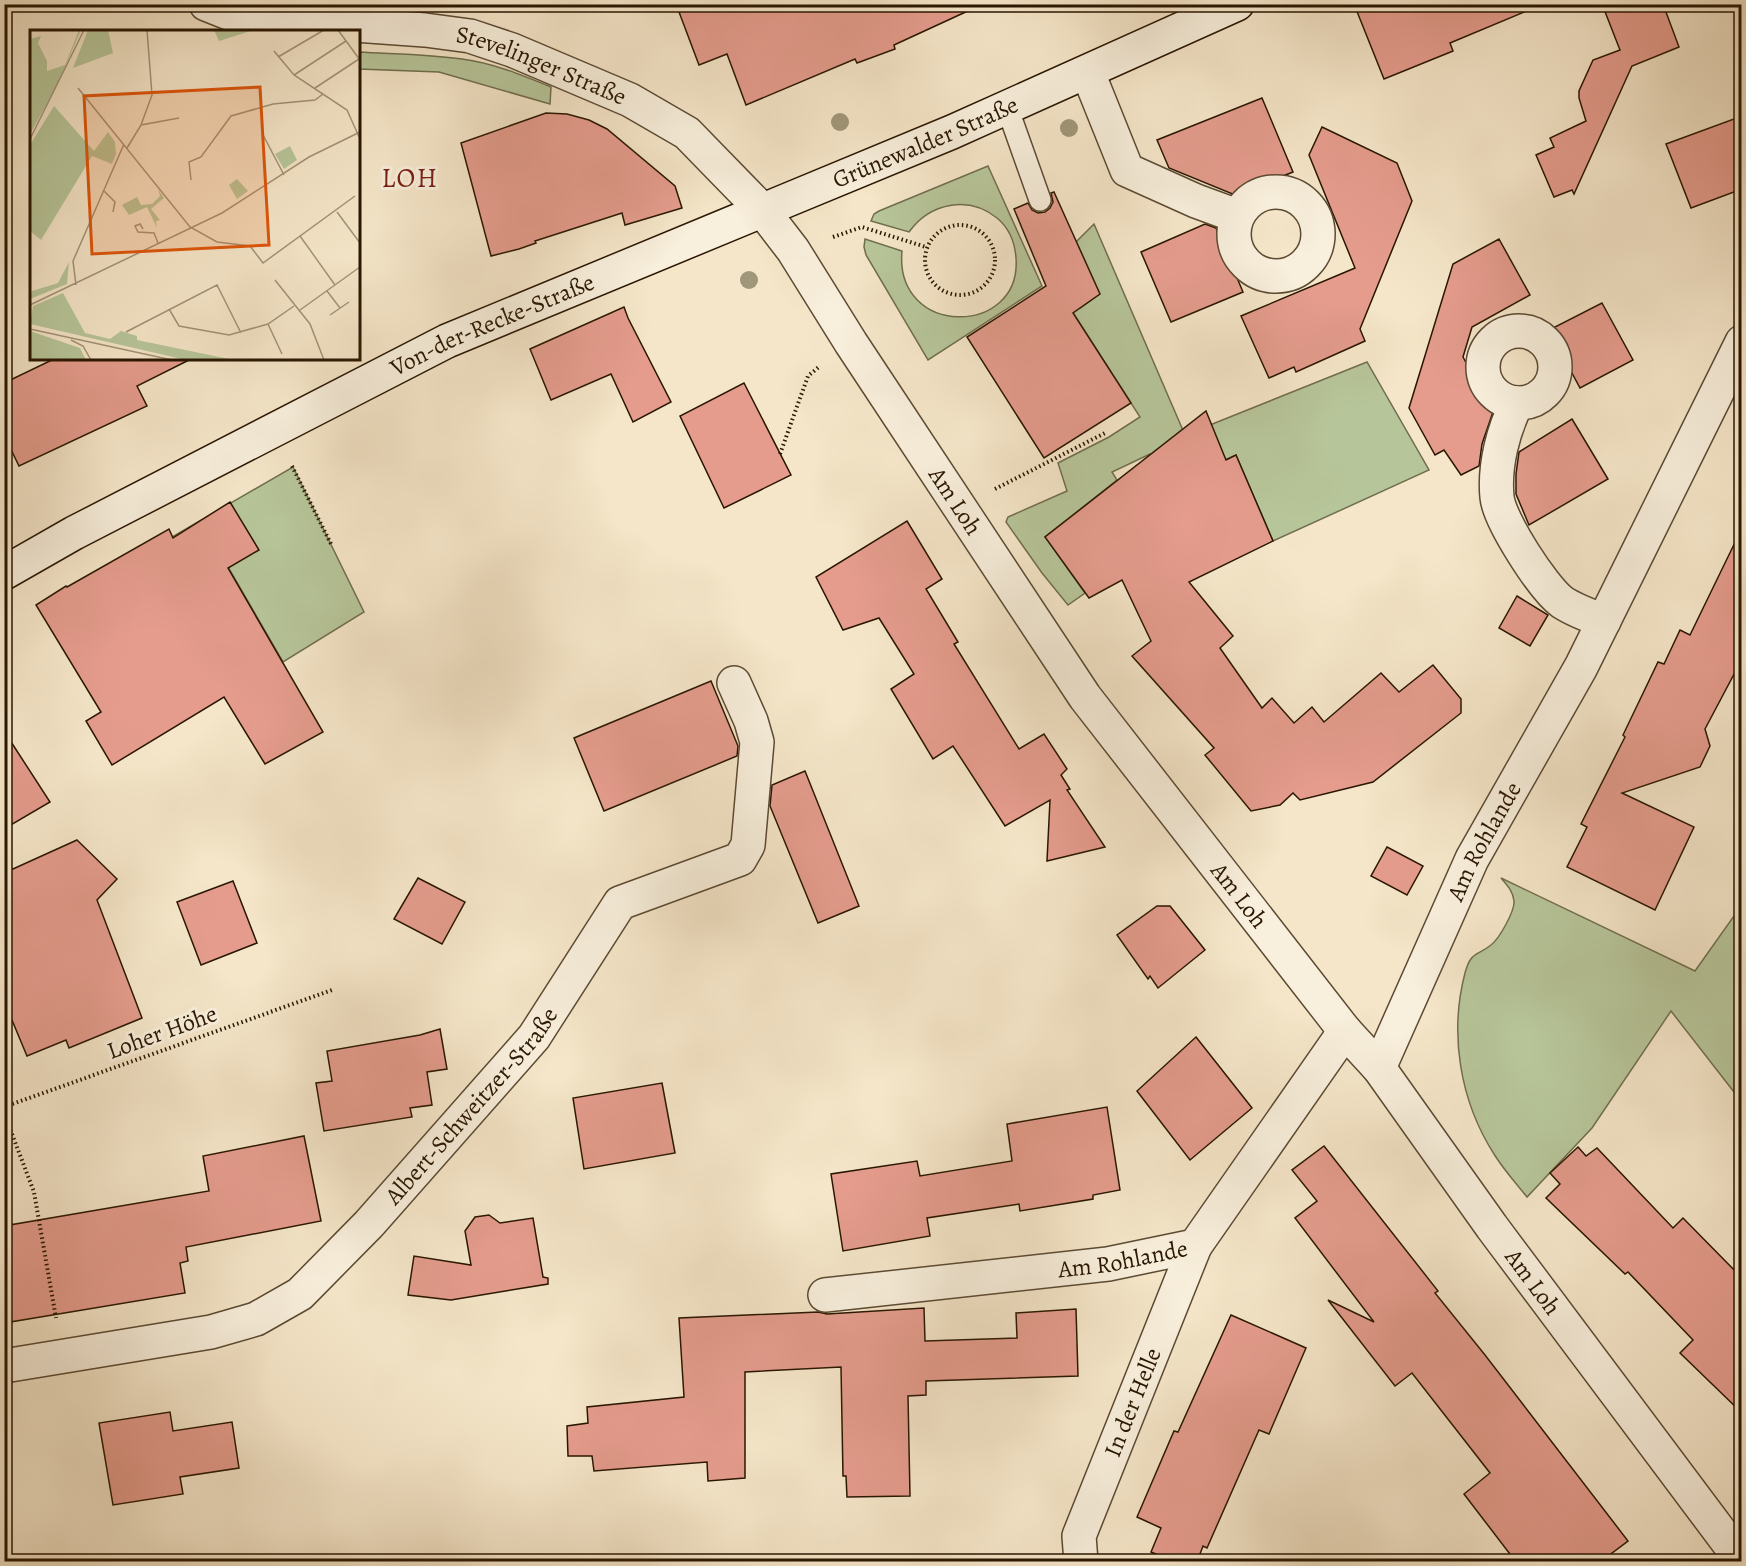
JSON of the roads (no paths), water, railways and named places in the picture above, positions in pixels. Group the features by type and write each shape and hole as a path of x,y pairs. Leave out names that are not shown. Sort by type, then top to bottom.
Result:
{"street":[{"name":"Stevelinger Straße","path":"206,4 236,16 280,23 341,24 425,30 470,36 512,50 630,100 687,133 763,211"},
{"name":"Grünewalder Straße","path":"763,211 1088,73 1237,4"},
{"path":"1088,73 1127,170 1237,216"},
{"name":"Am Loh","path":"763,211 793,250 851,343 1085,697 1345,1031 1379,1068 1492,1227 1742,1561"},
{"name":"Von-der-Recke-Straße","path":"4,573 74,533 447,341 763,211"},
{"name":"Am Rohlande","path":"1379,1068 1472,860 1581,667 1742,342"},
{"path":"1517,403 1510,416 1499,459 1497,499 1514,537 1541,580 1562,602 1604,621"},
{"name":"Albert-Schweitzer-Straße","path":"4,1366 211,1332 256,1319 300,1294 369,1224 534,1037 620,903 740,859 748,845 757,742 751,721 734,683"},
{"name":"Am Rohlande","path":"825,1295 1108,1264 1196,1246 1345,1031"},
{"name":"In der Helle","path":"1081,1562 1079,1536 1196,1246"}],"lane":[{"path":"1006,107 1040,200"}],"district":[{"name":"LOH","path":"410,178"}]}
